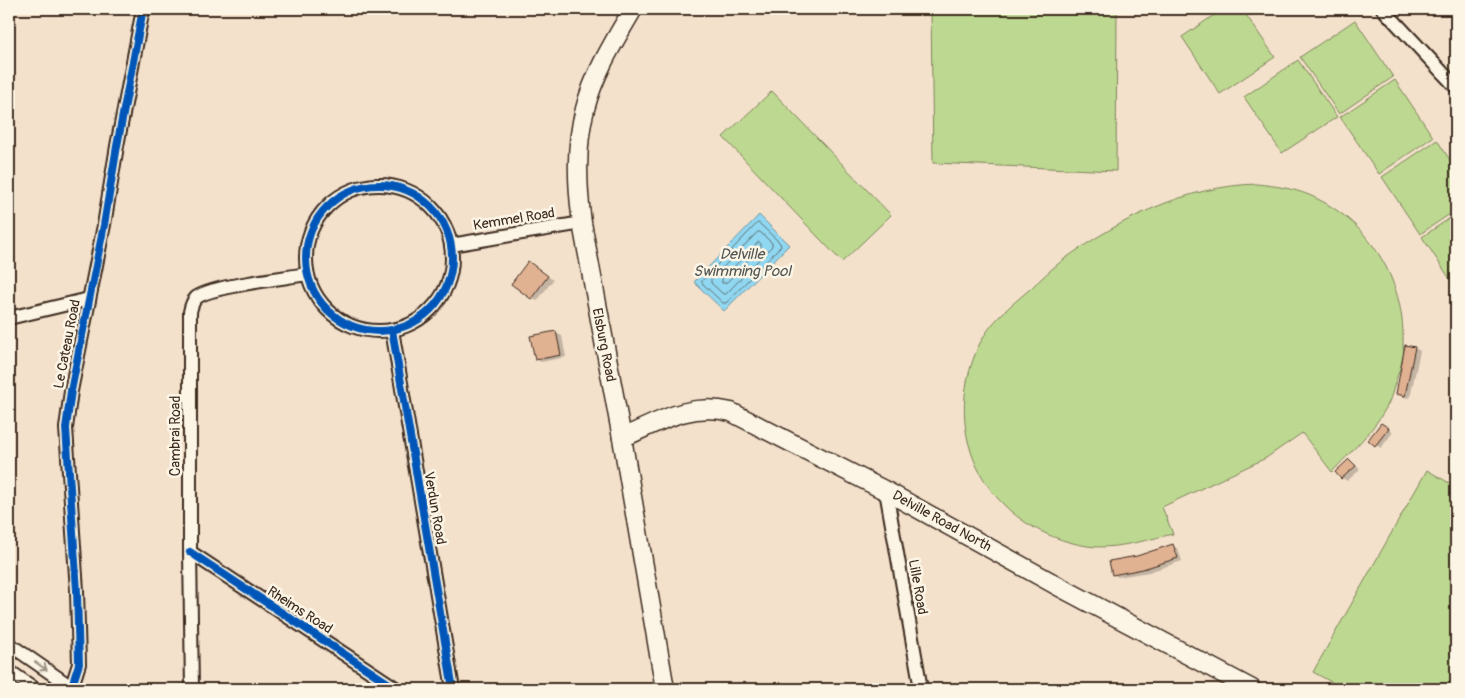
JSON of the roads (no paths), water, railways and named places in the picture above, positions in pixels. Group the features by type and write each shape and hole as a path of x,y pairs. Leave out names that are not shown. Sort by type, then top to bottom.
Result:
{"main road":[{"name":"Elsburg Road","path":"633,9 608,52 585,109 578,152 579,199 665,689"},
{"name":"Delville Road North","path":"622,438 670,416 706,408 719,409 743,418 886,490 1058,586 1252,689"}],"street":[{"name":"Le Cateau Road","path":"72,689 79,664 78,591 66,428 71,391 143,9"},
{"path":"1383,9 1456,87"},
{"path":"375,184 391,185 407,190 433,208 449,236 452,265 444,292 428,313 405,327 378,331 364,330 351,326 339,319 319,300 307,274 305,258 307,242 312,227 320,213 344,193 359,187 375,184"},
{"name":"Kemmel Road","path":"451,245 582,223"},
{"name":"Cambrai Road","path":"192,689 190,552 191,305 196,298 212,290 307,274"},
{"path":"9,318 89,299"},
{"name":"Verdun Road","path":"392,330 453,689"},
{"name":"Lille Road","path":"886,490 921,689"},
{"name":"Rheims Road","path":"190,552 397,689"},
{"path":"9,644 72,689"},
{"path":"9,671 35,689"}],"water":[{"name":"Delville Swimming Pool","path":"759,215 789,245 724,311 694,282"}]}
